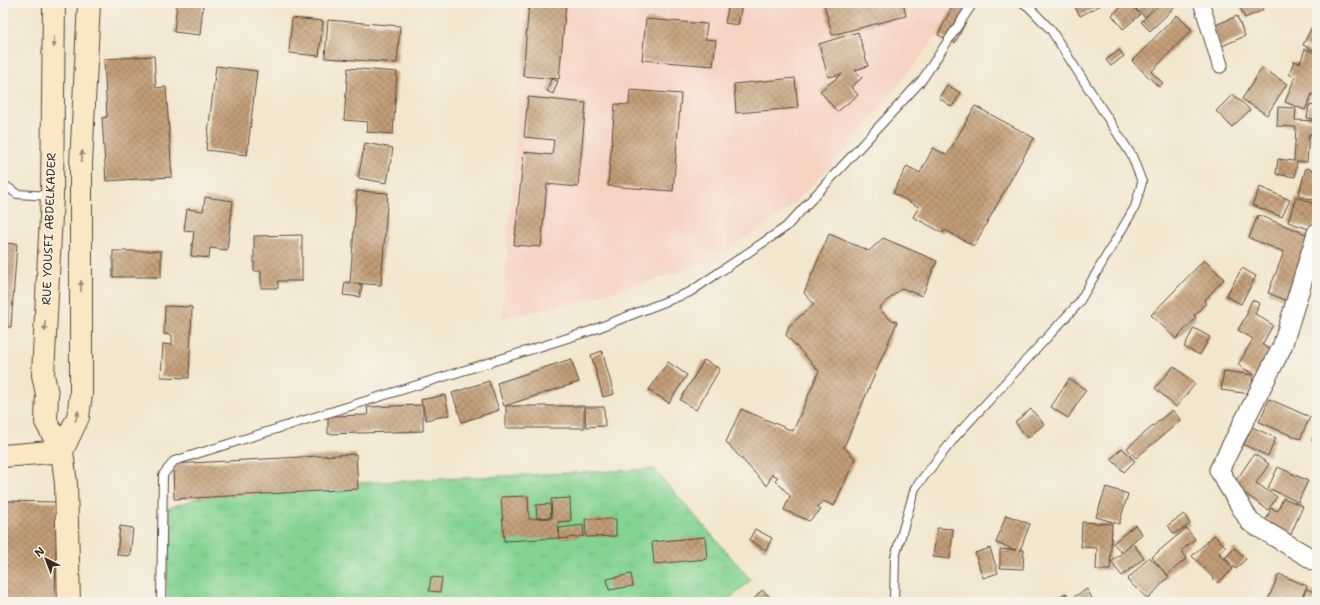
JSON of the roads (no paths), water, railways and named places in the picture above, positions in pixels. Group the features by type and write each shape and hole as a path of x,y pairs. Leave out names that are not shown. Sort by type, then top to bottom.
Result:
{"main road":[{"name":"RUE YOUSFI ABDELKADER","path":"54,3 52,196 43,375 47,394 46,422 62,451 66,484 69,602"},
{"path":"3,456 62,451 78,417 81,394 81,164 89,3"}],"street":[{"path":"1201,3 1204,8 1220,65"},
{"path":"1317,233 1282,347 1219,470 1250,522 1317,562"}],"lane":[{"path":"162,602 163,475 174,461 590,331 690,292 786,227 922,80 973,3"},
{"path":"894,602 894,557 916,488 956,436 1078,304 1135,208 1142,182 1132,156 1051,30 1029,7 1023,3"},
{"path":"3,184 17,194 52,196"}]}
